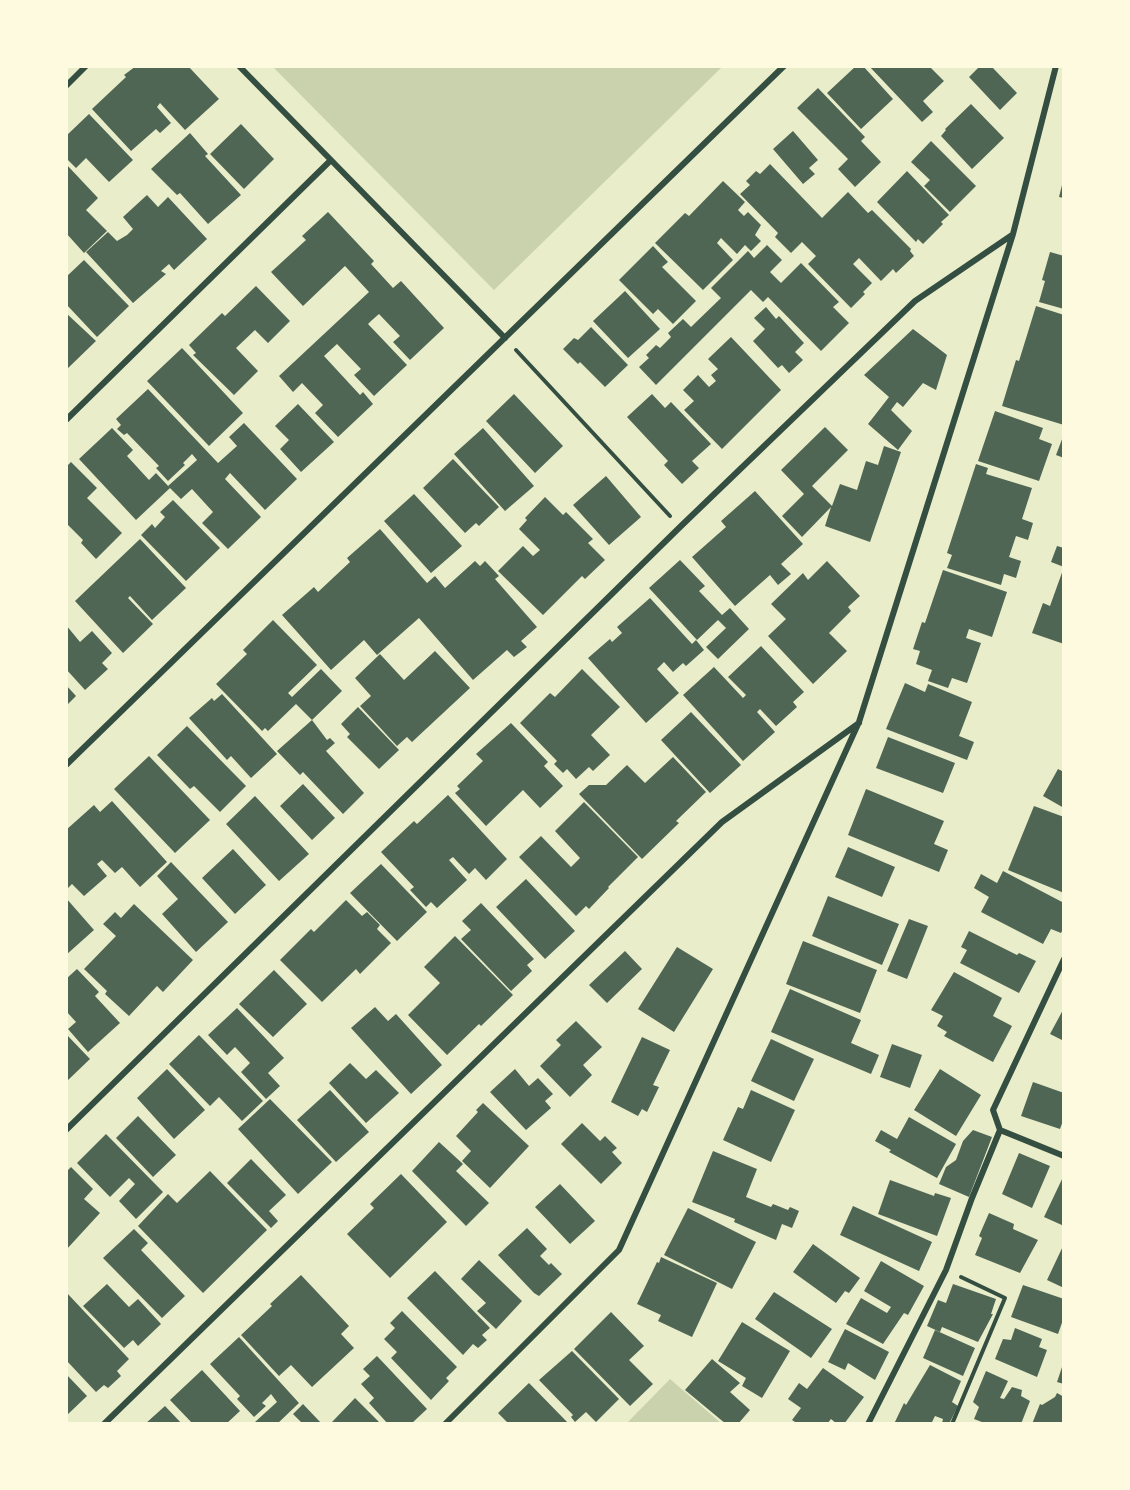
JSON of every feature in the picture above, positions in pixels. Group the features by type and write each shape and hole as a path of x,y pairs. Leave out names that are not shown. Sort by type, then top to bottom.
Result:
{"street":[{"path":"66,86 86,66"},
{"path":"239,66 505,338"},
{"path":"66,765 784,66"},
{"path":"445,1424 619,1250 860,722 1013,234 1056,66"},
{"path":"66,420 332,160"},
{"path":"66,1130 680,527 915,301 1013,234"},
{"path":"104,1424 722,822 860,722"},
{"path":"868,1424 946,1270 1000,1130 993,1110 1064,959"},
{"path":"1000,1130 1064,1156"}],"path":[{"path":"505,338 680,527"},
{"path":"946,1270 1005,1298 952,1424"}],"green space":[{"path":"272,66 723,66 494,290"},
{"path":"670,1379 722,1424 626,1424"}],"building":[{"path":"136,66 188,66 219,99 185,130 160,103 157,107 171,123 160,133 156,129 131,151 92,109 126,77 124,75"},
{"path":"856,66 863,66 893,99 861,129 827,93"},
{"path":"869,66 929,66 944,81 923,101 933,112 922,122"},
{"path":"980,66 991,66 1017,93 1000,110 969,77"},
{"path":"818,88 865,137 861,141 881,162 855,187 838,169 848,159 797,108"},
{"path":"971,104 1004,138 972,169 941,136 945,129"},
{"path":"89,114 133,160 109,182 86,158 76,168 66,158 66,136"},
{"path":"241,124 274,159 244,189 210,154"},
{"path":"793,131 818,160 809,168 815,174 803,184 773,149"},
{"path":"190,133 208,154 205,156 241,195 208,224 180,193 177,195 151,169"},
{"path":"931,141 976,186 950,212 924,186 930,180 911,162"},
{"path":"66,164 98,198 86,210 107,231 84,253 66,233"},
{"path":"770,164 822,218 848,192 868,213 872,210 911,249 914,256 896,273 893,269 881,281 859,258 853,264 872,283 851,308 808,264 816,256 802,242 791,253 775,237 778,233 740,194 750,185 746,181 756,171 760,174"},
{"path":"907,171 949,215 923,244 918,239 916,242 877,202"},
{"path":"723,181 745,202 738,210 744,216 748,212 761,225 755,235 761,241 751,251 745,245 737,254 721,238 717,243 733,260 703,290 655,243 685,213 689,216"},
{"path":"1064,181 1064,198 1059,197"},
{"path":"147,195 158,207 168,197 207,239 174,270 169,264 161,271 166,274 133,303 86,252 108,232 117,241 127,235 133,229 123,217"},
{"path":"328,212 374,261 371,264 393,288 401,281 444,328 410,360 393,342 400,336 379,314 371,321 368,324 407,365 374,396 354,375 361,369 337,344 324,356 360,395 363,392 373,404 338,437 315,413 323,405 302,383 293,392 279,376 369,292 345,266 303,306 271,272 306,240 302,236"},
{"path":"767,245 782,260 770,272 781,283 801,263 839,302 833,307 849,323 821,351 768,297 763,302 751,290 656,385 639,367 649,358 646,355 656,345 660,348 671,337 668,333 683,319 691,327 721,298 711,288 748,251 754,258"},
{"path":"653,246 668,262 662,267 696,301 673,324 658,309 653,314 619,280"},
{"path":"1050,252 1064,256 1064,309 1039,302"},
{"path":"84,260 129,306 97,337 66,304 66,277"},
{"path":"256,286 290,321 268,343 255,330 236,348 258,371 234,395 193,355 196,353 189,345 222,313 225,316"},
{"path":"625,291 660,329 628,358 593,321"},
{"path":"1036,306 1064,315 1064,425 1002,406"},
{"path":"766,307 776,319 779,316 804,343 795,352 803,360 789,373 782,365 778,368 753,341 765,329 754,318"},
{"path":"66,313 96,341 66,370"},
{"path":"591,327 628,365 605,387 563,349 574,338 578,340"},
{"path":"913,329 947,355 936,390 923,383 903,407 897,402 891,410 912,431 898,450 868,424 889,397 864,375"},
{"path":"731,337 781,390 722,449 684,410 694,401 683,390 698,375 709,387 716,381 711,375 718,369 708,359"},
{"path":"182,348 243,413 209,446 147,381"},
{"path":"148,389 218,463 237,446 229,437 244,423 297,479 265,510 230,473 225,479 261,517 228,549 202,523 213,512 192,489 181,499 168,486 197,460 192,454 183,463 185,465 168,481 156,468 159,466 127,433 124,435 117,429 121,425 116,419"},
{"path":"514,394 563,446 535,473 486,421"},
{"path":"652,394 665,408 671,402 711,444 692,461 699,468 682,484 664,465 668,461 627,417"},
{"path":"298,404 334,442 301,472 280,449 289,440 275,426"},
{"path":"995,411 1043,428 1039,439 1052,444 1039,481 978,461"},
{"path":"825,427 848,450 812,486 832,506 840,484 857,490 866,461 878,465 884,446 901,452 870,542 825,526 831,507 802,537 782,516 804,494 781,470"},
{"path":"112,428 133,450 127,456 149,480 156,473 170,488 136,520 79,459"},
{"path":"483,428 534,486 505,511 454,454"},
{"path":"1064,434 1064,458 1056,455"},
{"path":"453,459 499,507 479,526 476,523 465,533 423,488"},
{"path":"71,462 97,488 87,498 122,533 96,559 81,543 83,540 66,523 66,467"},
{"path":"976,464 988,468 986,474 1032,488 1022,519 1033,523 1028,540 1016,536 1009,557 1021,561 1016,578 1004,574 1001,585 947,568 952,555 947,553"},
{"path":"606,476 641,517 609,545 573,505"},
{"path":"755,491 803,544 781,564 791,574 778,585 770,575 735,606 692,557 726,527 721,521"},
{"path":"414,494 462,546 431,573 384,521"},
{"path":"545,497 563,515 566,512 593,539 588,543 605,560 585,579 582,576 543,615 498,571 523,546 533,556 540,550 519,529 527,520 525,518"},
{"path":"173,500 220,548 186,581 141,535 152,524 155,528 165,517 160,512"},
{"path":"380,529 427,583 435,576 445,588 475,561 480,566 485,561 499,576 495,579 537,627 521,641 527,647 514,657 507,650 473,680 419,618 377,655 364,640 331,670 282,615 314,587 318,592 350,562 347,558"},
{"path":"140,539 186,588 152,620 130,596 128,598 153,624 123,653 75,601"},
{"path":"1057,546 1064,548 1064,567 1051,562"},
{"path":"680,560 705,586 699,591 722,615 730,608 749,629 718,659 706,647 726,628 718,620 697,640 649,588"},
{"path":"827,561 860,596 848,607 851,611 829,633 847,651 813,684 768,636 786,619 771,604 803,573 808,580"},
{"path":"1064,567 1064,644 1032,633 1043,603 1050,606"},
{"path":"943,570 1007,592 992,637 969,629 966,638 981,643 967,683 952,678 948,688 928,681 932,670 916,664 920,651 913,649 922,622 925,623"},
{"path":"650,598 692,644 696,640 704,650 686,666 683,663 673,672 664,662 657,669 679,693 646,723 588,658 610,639 612,642 622,633 617,627"},
{"path":"273,620 317,665 288,693 292,697 321,669 342,691 312,720 296,704 268,731 265,728 262,731 216,684 247,654 243,650"},
{"path":"66,625 80,642 92,631 112,653 102,663 108,669 85,690 66,669"},
{"path":"761,646 804,692 793,702 797,707 776,726 760,709 757,712 775,732 743,761 683,695 714,667 743,698 746,695 728,677"},
{"path":"435,651 470,688 412,742 407,737 397,746 360,706 371,696 355,678 380,654 404,680"},
{"path":"582,669 620,707 591,735 610,755 593,771 589,767 576,779 567,769 563,773 554,764 557,761 520,723 550,693 555,697"},
{"path":"905,683 925,692 928,684 972,702 959,736 974,742 967,760 886,729"},
{"path":"66,685 76,696 66,706"},
{"path":"222,694 277,754 251,778 231,756 227,760 189,718 212,698 214,701"},
{"path":"358,707 399,750 379,769 347,737 350,734 341,724"},
{"path":"691,712 741,765 710,793 661,740"},
{"path":"312,720 327,740 330,738 335,743 326,751 364,793 343,814 303,772 300,775 277,751"},
{"path":"511,723 548,762 544,766 563,786 540,808 523,790 486,826 455,793 460,789 457,786 483,761 476,754"},
{"path":"187,726 246,786 220,812 194,786 190,789 157,755"},
{"path":"888,737 955,763 943,793 876,768"},
{"path":"149,756 210,820 175,853 114,789"},
{"path":"673,757 706,792 676,821 679,823 642,859 579,794 589,785 606,785 627,765 645,783"},
{"path":"1058,769 1064,772 1064,808 1043,796"},
{"path":"303,784 335,818 312,840 280,806"},
{"path":"866,789 944,821 934,844 948,850 939,872 848,835"},
{"path":"448,795 507,859 486,880 475,868 469,874 453,857 449,860 467,880 437,908 431,902 426,907 410,890 414,887 381,852 414,821 417,824"},
{"path":"255,796 309,854 279,881 226,824"},
{"path":"112,801 167,862 140,887 122,867 115,873 102,860 97,864 107,876 84,896 72,884 66,890 66,830 94,805 100,812"},
{"path":"584,802 638,857 589,909 586,906 576,916 519,857 541,836 571,867 580,858 555,831"},
{"path":"1034,806 1064,817 1064,893 1008,870"},
{"path":"848,847 895,867 882,897 835,877"},
{"path":"233,849 266,885 235,914 202,878"},
{"path":"171,862 228,922 196,952 162,914 178,899 157,876"},
{"path":"381,864 427,912 397,941 350,893"},
{"path":"1003,871 1064,903 1064,927 1061,933 1051,929 1043,944 981,912 989,897 974,888 981,874 997,883"},
{"path":"526,879 575,931 545,959 496,907"},
{"path":"828,896 899,924 882,965 812,936"},
{"path":"66,898 94,930 66,955"},
{"path":"346,900 362,916 367,912 380,925 377,929 391,943 360,974 356,969 322,1002 280,960 311,929 314,932"},
{"path":"481,903 534,959 527,965 532,971 511,991 461,939 471,930 462,921"},
{"path":"134,904 193,960 163,992 157,986 129,1016 105,994 107,991 84,969 116,936 103,924 115,912 121,918"},
{"path":"909,919 928,926 907,979 887,971"},
{"path":"969,931 1017,955 1019,953 1036,961 1019,993 960,963 967,950 961,947"},
{"path":"455,936 513,995 447,1055 408,1015 440,983 424,967"},
{"path":"803,941 877,970 860,1013 786,984"},
{"path":"677,947 713,969 674,1032 638,1009"},
{"path":"625,951 642,969 607,1003 589,985"},
{"path":"77,969 99,992 95,996 120,1023 88,1052 68,1029 76,1022 66,1011 66,979"},
{"path":"274,970 307,1004 273,1037 239,1004"},
{"path":"954,972 1002,998 993,1016 1012,1026 993,1062 944,1036 947,1032 937,1026 943,1016 931,1010"},
{"path":"790,989 861,1020 851,1043 879,1055 871,1074 771,1032"},
{"path":"375,1007 388,1021 396,1014 442,1065 411,1094 351,1028"},
{"path":"237,1008 284,1058 268,1073 280,1086 266,1099 241,1072 250,1063 235,1047 227,1055 208,1035"},
{"path":"1064,1008 1064,1041 1050,1034"},
{"path":"576,1021 602,1047 583,1065 592,1075 570,1097 540,1066 561,1045 556,1040"},
{"path":"66,1034 90,1059 66,1082"},
{"path":"199,1035 263,1101 242,1121 219,1097 210,1106 169,1064"},
{"path":"642,1037 670,1050 653,1085 659,1087 647,1112 642,1109 638,1116 611,1102"},
{"path":"771,1039 814,1059 794,1101 751,1081"},
{"path":"892,1044 922,1055 910,1088 880,1077"},
{"path":"350,1063 366,1079 376,1070 399,1093 366,1123 329,1083"},
{"path":"167,1069 205,1110 174,1139 137,1098"},
{"path":"515,1069 529,1086 538,1078 553,1094 545,1101 551,1108 526,1130 490,1092"},
{"path":"940,1069 981,1095 956,1136 914,1110"},
{"path":"1033,1082 1064,1093 1064,1118 1060,1129 1021,1116"},
{"path":"330,1090 369,1132 336,1162 297,1120"},
{"path":"751,1090 795,1110 771,1162 723,1140 738,1107 743,1109"},
{"path":"270,1099 332,1162 298,1194 238,1129"},
{"path":"483,1103 529,1146 490,1188 462,1161 471,1151 456,1136 478,1112 476,1110"},
{"path":"138,1116 176,1155 153,1177 116,1138"},
{"path":"909,1117 956,1144 937,1178 889,1152 891,1150 875,1141 881,1130 897,1139"},
{"path":"582,1123 600,1141 605,1136 617,1148 612,1152 622,1163 601,1184 561,1144"},
{"path":"973,1130 992,1137 969,1197 939,1184 946,1167 956,1160 963,1141"},
{"path":"106,1134 163,1192 136,1219 119,1201 135,1184 129,1178 110,1197 77,1163"},
{"path":"439,1142 463,1164 456,1171 489,1203 466,1226 412,1171"},
{"path":"713,1151 757,1169 746,1197 771,1207 773,1204 788,1210 790,1207 799,1211 792,1228 782,1224 776,1240 734,1222 735,1219 692,1202"},
{"path":"1019,1153 1050,1166 1032,1208 1002,1194"},
{"path":"251,1159 286,1195 269,1211 278,1221 271,1228 227,1183"},
{"path":"71,1167 93,1189 84,1199 100,1213 66,1250 66,1172"},
{"path":"210,1171 267,1230 203,1293 138,1226 168,1194 177,1203"},
{"path":"401,1174 447,1222 390,1278 347,1234 374,1208 370,1204"},
{"path":"1064,1175 1064,1226 1044,1217"},
{"path":"890,1180 934,1196 935,1193 951,1198 937,1236 878,1214"},
{"path":"560,1184 595,1221 570,1244 535,1207"},
{"path":"853,1206 932,1242 919,1271 840,1235"},
{"path":"688,1208 756,1242 732,1289 664,1255"},
{"path":"989,1213 1014,1224 1013,1229 1038,1240 1020,1273 975,1255 982,1238 979,1236"},
{"path":"527,1228 547,1249 540,1256 562,1274 539,1296 498,1255"},
{"path":"134,1229 148,1243 141,1250 185,1296 162,1318 103,1258"},
{"path":"813,1244 860,1278 849,1293 845,1291 836,1303 793,1272"},
{"path":"1064,1244 1064,1288 1047,1280"},
{"path":"661,1257 717,1283 692,1337 658,1321 661,1315 637,1304"},
{"path":"479,1260 522,1301 496,1329 477,1311 486,1303 461,1279"},
{"path":"881,1261 924,1286 908,1315 904,1313 883,1344 846,1324 861,1298 887,1313 891,1307 864,1291"},
{"path":"435,1271 490,1328 482,1335 487,1340 478,1348 473,1344 463,1355 407,1298"},
{"path":"301,1275 349,1326 341,1334 354,1348 312,1387 291,1365 279,1376 241,1335"},
{"path":"107,1284 129,1307 138,1299 161,1324 138,1346 133,1340 124,1348 83,1306"},
{"path":"953,1284 996,1299 991,1314 993,1314 978,1342 942,1327 940,1332 927,1326 938,1300 946,1303"},
{"path":"1023,1285 1064,1299 1064,1317 1058,1334 1011,1317"},
{"path":"66,1292 129,1359 117,1371 121,1376 108,1388 104,1385 96,1392 66,1360"},
{"path":"774,1292 832,1329 811,1358 755,1319"},
{"path":"402,1311 457,1367 446,1378 449,1381 431,1400 391,1358 397,1352 384,1339 395,1328 390,1323"},
{"path":"611,1312 644,1346 629,1360 653,1384 630,1406 574,1349"},
{"path":"742,1322 790,1351 762,1398 742,1386 746,1378 718,1361"},
{"path":"1015,1328 1042,1339 1039,1347 1047,1350 1037,1377 995,1359 1003,1339 1011,1340"},
{"path":"845,1329 889,1352 875,1380 848,1363 845,1370 828,1362"},
{"path":"935,1330 975,1348 963,1376 923,1358"},
{"path":"239,1337 299,1403 277,1424 255,1422 277,1402 271,1394 262,1403 266,1406 254,1417 237,1399 240,1396 210,1364"},
{"path":"572,1351 619,1399 596,1422 586,1412 575,1422 571,1417 573,1415 539,1380"},
{"path":"377,1356 427,1409 411,1424 388,1424 369,1403 374,1398 361,1384 370,1376 363,1369"},
{"path":"712,1359 740,1383 730,1392 750,1410 738,1424 726,1424 685,1390"},
{"path":"1064,1361 1064,1384 1057,1382"},
{"path":"930,1365 961,1381 952,1402 958,1406 949,1424 942,1423 943,1419 935,1416 931,1424 894,1424 904,1403 906,1405"},
{"path":"823,1368 864,1397 844,1424 837,1424 831,1419 827,1424 798,1424 792,1420 801,1408 788,1399 799,1383 807,1389"},
{"path":"202,1370 240,1411 226,1424 193,1424 170,1400"},
{"path":"986,1371 1008,1381 1000,1398 1004,1399 1012,1387 1022,1390 1021,1396 1030,1401 1021,1424 987,1424 974,1419 979,1407 973,1402"},
{"path":"66,1374 87,1396 66,1416"},
{"path":"529,1383 569,1424 509,1424 498,1413"},
{"path":"1057,1393 1064,1397 1064,1424 1032,1424 1040,1404 1055,1397"},
{"path":"355,1398 381,1424 334,1424 332,1422"},
{"path":"303,1404 322,1424 303,1424 293,1414"},
{"path":"165,1406 182,1424 145,1424"}]}
